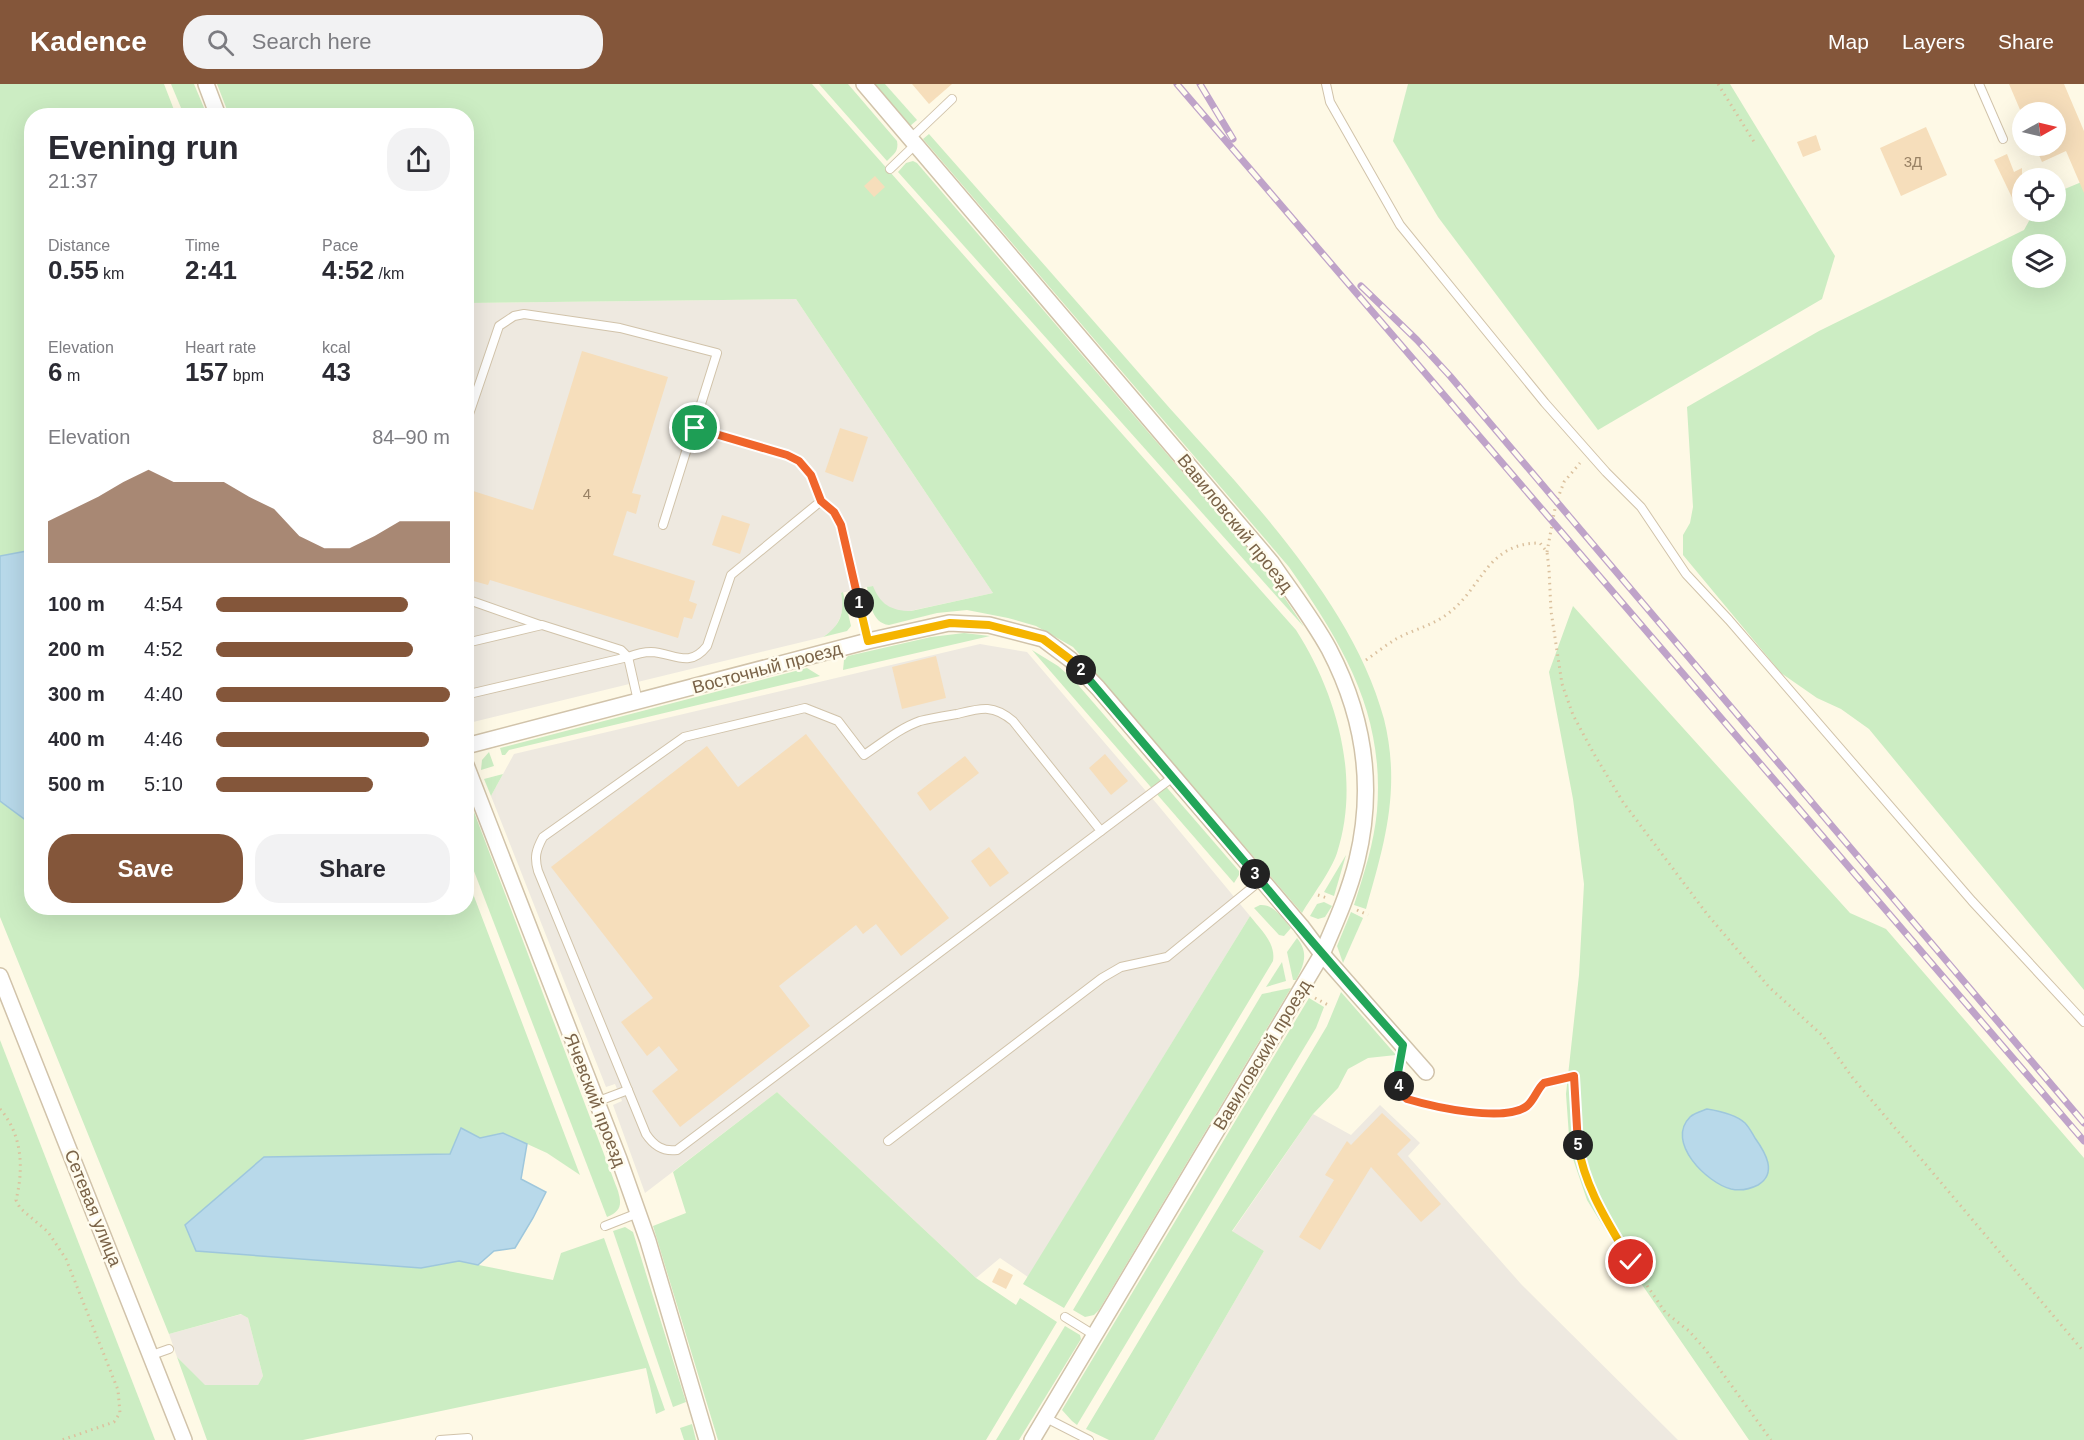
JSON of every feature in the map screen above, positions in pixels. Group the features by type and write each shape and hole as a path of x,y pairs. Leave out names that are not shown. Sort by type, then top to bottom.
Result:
{"street":[{"path":"206,84 215,108"},
{"name":"Вавиловский проезд","path":"864,84 1271,562 1328,648 1348,690 1359,726 1365,764 1365,811 1357,860 1343,904 1322,954 1032,1440"},
{"name":"Восточный проезд","path":"474,744 868,641 950,623 989,625 1043,639 1071,660 1098,688 1301,926 1322,954 1426,1072"},
{"name":"Ячевский проезд","path":"474,786 638,1213 707,1440"},
{"name":"Сетевая улица","path":"0,976 184,1440"}],"lane":[{"path":"1326,84 1330,102 1400,225 1545,403 1606,472 1641,507 1686,574 1737,629 1972,901 2084,1022"},
{"path":"1979,84 2003,139"},
{"path":"890,169 952,99"},
{"path":"474,400 500,326 514,316 524,314 620,328 717,353 663,525"},
{"path":"695,428 787,455 799,461 811,475 821,501 834,512 841,525 868,641"},
{"path":"474,693 641,652 690,659 700,654 707,646 731,575 821,501"},
{"path":"474,602 621,650 628,657 638,701"},
{"path":"474,641 542,625"},
{"path":"1101,831 1013,722 995,710 984,708 920,722 904,729 864,755 838,721 806,708 684,737 543,837 535,859 538,872 646,1134 653,1144 668,1152 677,1150 1173,777"},
{"path":"888,1141 1102,978 1121,967 1167,957 1260,880"},
{"path":"596,1102 628,1089"},
{"path":"605,1226 638,1213"},
{"path":"1065,1317 1094,1335"},
{"path":"152,1355 170,1349"},
{"path":"1046,1418 1089,1440"},
{"path":"440,1440 468,1438"}],"path":[{"path":"1718,84 1756,145"},
{"path":"1590,452 1564,482 1556,503 1547,552 1552,621 1562,684 1573,715 1623,802 1707,914 1769,987 1823,1036 1852,1077 2084,1352"},
{"path":"1366,660 1397,639 1445,616 1472,589 1490,563 1503,553 1523,543 1540,543 1547,552"},
{"path":"1318,895 1334,901"},
{"path":"1353,908 1368,915"},
{"path":"1311,996 1330,1006"},
{"path":"1403,1045 1397,1078 1400,1093 1407,1099 1421,1103 1472,1112 1500,1114 1513,1112 1527,1106 1544,1083 1574,1076 1581,1166 1595,1200 1631,1262 1665,1312 1689,1331 1705,1349 1771,1440"},
{"path":"0,1109 11,1122 18,1145 22,1178 16,1200 20,1208 48,1232 66,1259 118,1390 120,1413 114,1422 62,1440"}],"shaded area":[{"path":"796,299 993,593 910,611 897,611 877,597 872,586 841,593 843,604 841,616 834,629 823,637 474,722 474,303"},
{"path":"980,644 1027,652 1250,916 1028,1277 1000,1258 976,1278 777,1092 645,1193 613,1105 622,1101 615,1084 606,1087 491,796 514,754"},
{"path":"1380,1105 1420,1143 1408,1156 1521,1284 1678,1440 1154,1440 1264,1251 1232,1232 1313,1114 1351,1135"},
{"path":"242,1314 248,1318 263,1376 258,1385 204,1385 177,1357 169,1334"}],"green space":[{"path":"0,84 164,84 173,108 24,108 24,552 0,556"},
{"path":"171,84 194,84 204,108 181,108"},
{"path":"217,84 812,84 1296,630 1311,655 1323,681 1341,738 1346,796 1344,825 1337,853 1302,913 1073,647 1036,626 967,610 937,613 889,625 878,620 872,611 867,587 873,586 879,598 887,605 904,611 993,593 796,299 474,303 474,108 226,108"},
{"path":"819,84 848,84 897,141 897,150 887,161"},
{"path":"874,84 885,84 917,120 910,126"},
{"path":"1408,84 1730,84 1835,256 1822,299 1598,430 1438,217 1393,141"},
{"path":"929,134 1257,507 1320,588 1347,631 1368,674 1384,719 1391,769 1391,792 1385,838 1366,909 1354,905 1374,835 1377,811 1378,776 1374,742 1367,711 1356,682 1327,624 1289,567 923,139"},
{"path":"913,161 1264,567 1304,627 898,172 906,163"},
{"path":"2084,181 2084,990 1869,729 1841,709 1817,698 1781,673 1683,555 1683,535 1690,523 1693,507 1687,407 1819,331 2012,236 2012,288 2066,288 2066,234 2016,234 2024,230 2028,222 2066,222 2066,188"},
{"path":"843,592 851,626 847,631 823,637 834,628 840,618 841,593"},
{"path":"1573,606 1850,913 1886,929 2084,1158 2084,1440 1749,1440 1614,1244 1587,1200 1570,1150 1566,1094 1579,975 1584,884 1573,799 1549,672"},
{"path":"964,633 990,636 843,670 844,660 848,656 931,637"},
{"path":"1032,650 1058,666 1073,679 1239,871 1234,883"},
{"path":"807,668 820,676 509,750 505,755 502,755 500,748"},
{"path":"489,752 494,766 481,770 482,760"},
{"path":"503,774 491,796 484,779"},
{"path":"0,801 24,819 24,915 474,915 474,896 580,1175 547,1153 503,1133 480,1138 450,1154 264,1157 185,1225 421,1268 459,1261 553,1280 561,1253 604,1238 665,1410 656,1414 646,1368 303,1440 207,1440 177,1357 205,1385 258,1385 263,1376 248,1318 241,1314 169,1334 0,917"},
{"path":"474,812 618,1191 620,1200 618,1210 607,1217 474,871"},
{"path":"1346,855 1334,896 1324,892"},
{"path":"1324,902 1332,906 1325,917 1318,919 1310,916 1317,904"},
{"path":"1260,905 1274,909 1291,928 1284,936 1279,935 1254,908"},
{"path":"1351,912 1363,918 1343,963 1337,946"},
{"path":"1250,916 1270,943 1273,961 1064,1308 1023,1284"},
{"path":"1297,938 1303,949 1304,959 1296,980 1293,980 1287,952"},
{"path":"1282,962 1286,981 1266,987"},
{"path":"1291,988 1099,1310 1094,1315 1085,1317 1073,1310 1262,994"},
{"path":"1341,992 1396,1055 1368,1058 1348,1069 1338,1088 1313,1114 1232,1231 1264,1251 1154,1440 1109,1440 1086,1429 1327,1026"},
{"path":"1309,998 1324,1007 1316,1028 1077,1425 1062,1410"},
{"path":"0,1040 155,1440 0,1440"},
{"path":"777,1092 976,1278 1016,1305 1020,1298 1057,1322 986,1440 718,1440 653,1226 686,1213 673,1172"},
{"path":"625,1227 633,1232 686,1402 673,1407 613,1231"},
{"path":"1065,1326 1080,1335 1081,1339 1019,1440 996,1440"},
{"path":"692,1424 696,1440 684,1440 680,1428"}],"water":[{"path":"24,552 24,819 0,801 0,556"},
{"path":"1707,1109 1732,1115 1749,1128 1768,1162 1767,1175 1758,1185 1752,1188 1731,1189 1711,1179 1692,1160 1682,1138 1684,1127 1690,1117"},
{"path":"461,1128 480,1138 503,1133 527,1144 521,1179 546,1192 515,1248 494,1251 478,1265 459,1261 421,1268 196,1251 185,1225 264,1157 450,1154"}],"building":[{"path":"912,84 952,84 929,104"},
{"path":"2009,84 2064,84 2084,131 2084,193 2066,151 2066,102 2017,102"},
{"path":"1926,127 1947,175 1901,196 1880,148"},
{"path":"1816,135 1821,150 1803,157 1797,142"},
{"path":"2007,154 2012,168 2012,198 1994,160"},
{"path":"2039,156 2055,156 2042,162"},
{"path":"875,176 885,187 874,197 864,186"},
{"path":"582,351 668,377 632,493 641,495 636,514 627,511 613,555 695,581 689,601 697,604 692,619 684,617 678,638 490,580 488,585 474,581 474,491 533,510"},
{"path":"840,428 868,437 853,482 825,472"},
{"path":"722,515 750,524 740,554 712,545"},
{"path":"936,656 946,698 902,709 892,667"},
{"path":"806,734 949,918 901,956 876,924 863,934 856,925 779,986 810,1026 680,1127 652,1091 678,1070 659,1046 647,1056 621,1022 653,998 551,867 707,746 738,787"},
{"path":"1105,754 1128,781 1111,795 1089,768"},
{"path":"965,756 979,773 930,811 917,793"},
{"path":"989,847 1009,873 990,887 971,861"},
{"path":"1382,1113 1411,1140 1397,1154 1441,1204 1421,1222 1371,1167 1320,1250 1299,1237 1334,1180 1325,1175 1347,1141 1351,1145"},
{"path":"999,1268 1013,1275 1006,1289 992,1282"}],"railway":[{"path":"1177,84 2084,1141"},
{"path":"1200,84 1233,139"},
{"path":"1361,286 1417,340 1450,376 2084,1123"}],"route":[{"path":"695,428 787,455 799,461 811,475 821,501 834,512 841,525 868,641 950,623 989,625 1043,639 1071,660 1098,688 1301,926 1322,954 1403,1045 1397,1078 1400,1093 1407,1099 1472,1112 1500,1114 1527,1106 1544,1083 1574,1076 1581,1166 1595,1200 1631,1262"}]}
